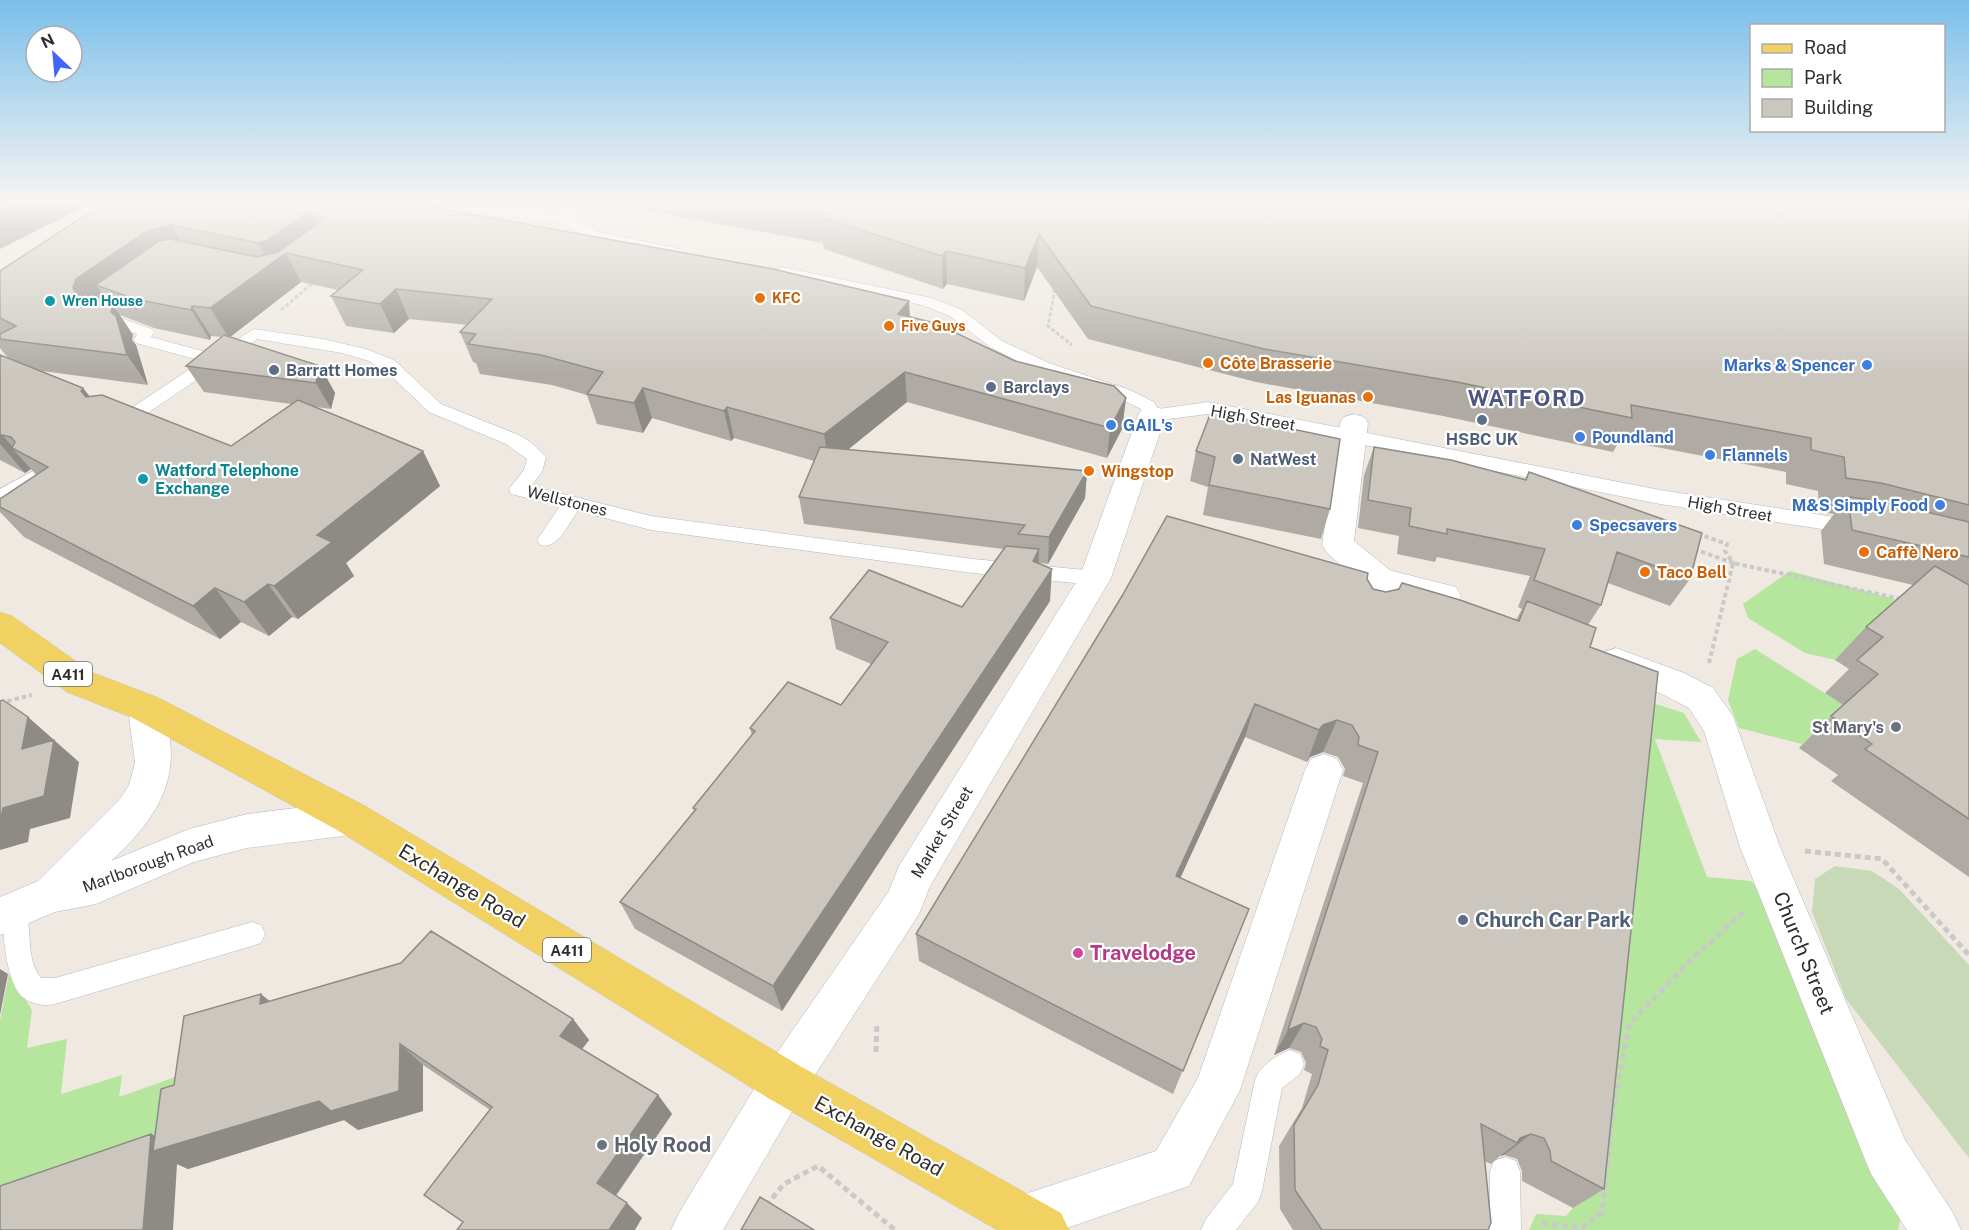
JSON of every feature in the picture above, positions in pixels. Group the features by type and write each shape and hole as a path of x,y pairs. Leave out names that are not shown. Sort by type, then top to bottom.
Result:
{"main road":[{"name":"Exchange Road","path":"0,625 79,682 146,708 351,818 784,1082 1034,1224"}],"street":[{"name":"Market Street","path":"696,1230 784,1082 906,901 913,879 1095,578 1152,415"},
{"path":"1352,430 1338,544 1381,580 1455,598 1477,607"},
{"path":"1372,612 1381,580"},
{"path":"1585,649 1686,691"},
{"name":"Church Street","path":"1686,691 1720,726 1761,847 1888,1157 1936,1230"},
{"name":"Marlborough Road","path":"52,894 82,861 131,817 152,771 152,746 146,708"},
{"path":"1034,1224 1106,1192 1172,1169 1217,1090 1324,770"},
{"name":"Marlborough Road","path":"7,913 52,894 96,886 189,846 238,833 351,818"}],"lane":[{"path":"766,269 926,300 956,313 996,344 1043,368 1124,394 1148,406 1152,415"},
{"path":"113,306 104,313 104,318 146,332 142,340 216,360"},
{"path":"118,425 254,334"},
{"name":"Wellstones","path":"254,334 350,350 385,362 407,379 435,408 522,442 537,456 533,472 518,489 662,524 973,566 1095,578"},
{"name":"High Street","path":"1152,415 1208,408 1352,430 1660,497 1873,531"},
{"path":"0,498 33,477"},
{"path":"547,540 573,503"},
{"path":"7,913 23,977 32,988 42,992 55,991 252,933"},
{"path":"1217,1230 1247,1191 1269,1080 1290,1064"},
{"path":"1505,1172 1505,1216"}],"path":[{"path":"1057,279 1048,326 1074,347"},
{"path":"254,334 315,281"},
{"path":"1700,534 1727,544 1725,551 1733,563"},
{"path":"1688,547 1733,563 1902,600"},
{"path":"1686,691 1733,563"},
{"path":"1505,1216 1543,1224 1582,1228 1602,1212 1613,1111 1629,1024 1693,958 1752,904 1764,871 1761,847 1882,859 1969,955"},
{"path":"761,1212 784,1184 818,1166 895,1230"}],"green space":[{"path":"1790,571 1917,605 1863,635 1835,660 1805,653 1748,618 1743,604"},
{"path":"1755,649 1845,706 1799,748 1802,744 1739,728 1728,700 1737,659"},
{"path":"1653,703 1684,713 1701,742 1655,739 1707,877 1751,881 1779,910 1903,1208 1898,1230 1529,1230 1536,1214 1566,1216 1573,1208"},
{"path":"1835,866 1872,871 1899,889 1969,965 1969,1158 1846,999 1812,912 1815,879"},
{"path":"9,973 32,1010 27,1048 67,1039 61,1094 122,1075 119,1097 212,1064 190,1150 0,1224 0,1020"}],"building":[{"path":"16,260 104,260 76,279 73,288 76,294 113,305 111,312 116,316 127,355 0,339 0,334 16,326 0,318 0,271"},
{"path":"131,260 276,260 210,308 192,306 191,310 134,299 96,285"},
{"path":"320,260 726,260 773,269 909,301 898,314 935,323 1015,361 1114,386 1126,398 1110,428 905,372 824,434 727,407 724,411 643,388 634,403 587,394 603,372 541,355 468,344 476,334 460,332 492,299 396,289 380,304 331,296 363,270"},
{"path":"990,260 1028,260 1025,268"},
{"path":"1058,260 1969,260 1969,505 1881,483 1846,478 1844,457 1811,450 1811,438 1631,405 1632,418 1457,382 1264,349 1091,306"},
{"path":"224,335 320,366 316,383 186,366"},
{"name":"Watford Telephone Exchange","path":"0,355 83,388 81,391 86,397 102,395 231,446 298,400 423,451 317,535 332,542 274,586 268,584 244,602 215,588 193,606 0,507 0,499 48,467 12,448 15,442 11,437 0,436"},
{"path":"1211,412 1340,439 1330,509 1209,485 1215,457 1196,451"},
{"path":"820,447 1087,471 1049,537 1018,534 1025,525 799,497"},
{"path":"1374,447 1451,460 1526,480 1529,472 1702,533 1690,579 1617,552 1601,605 1534,580 1545,549 1447,529 1447,534 1409,526 1411,508 1368,500"},
{"path":"1848,497 1880,501 1969,522 1969,557 1852,530"},
{"path":"1167,516 1368,573 1367,579 1373,589 1386,592 1399,589 1402,583 1519,621 1527,601 1596,628 1590,647 1658,672 1604,1189 1551,1161 1550,1151 1544,1138 1531,1134 1520,1138 1517,1143 1481,1124 1491,1223 1488,1230 1322,1230 1295,1190 1294,1125 1318,1085 1328,1050 1320,1046 1322,1039 1316,1027 1304,1023 1288,1030 1378,752 1358,745 1359,737 1352,725 1337,720 1323,725 1319,730 1255,704 1176,876 1249,909 1183,1071 916,934 1122,596"},
{"path":"1006,546 1039,549 1033,561 1052,569 773,986 620,902 696,809 693,808 755,731 750,728 788,682 841,705 888,642 830,618 869,570 962,607"},
{"name":"St Mary's","path":"1935,566 1969,585 1969,819 1865,749 1872,744 1831,716 1878,674 1857,660 1883,637 1866,627"},
{"path":"3,700 28,717 22,749 54,740 44,796 3,808 0,821 0,701"},
{"path":"431,931 573,1019 560,1036 658,1095 597,1183 627,1203 609,1230 457,1230 463,1222 424,1195 492,1107 400,1044 399,1091 331,1111 319,1101 153,1151 161,1089 174,1085 184,1016 261,994 260,1004 401,963"},
{"path":"151,1134 143,1230 0,1230 0,1186"},
{"path":"760,1197 814,1230 741,1230"}],"place":[{"name":"KFC","path":"760,298"},
{"name":"Wren House","path":"50,301"},
{"name":"Five Guys","path":"889,326"},
{"name":"Côte Brasserie","path":"1208,363"},
{"name":"Marks & Spencer","path":"1867,365"},
{"name":"Barratt Homes","path":"274,370"},
{"name":"Barclays","path":"991,387"},
{"name":"Las Iguanas","path":"1368,397"},
{"name":"HSBC UK","path":"1482,420"},
{"name":"GAIL's","path":"1111,425"},
{"name":"Poundland","path":"1580,437"},
{"name":"Flannels","path":"1710,455"},
{"name":"NatWest","path":"1238,459"},
{"name":"Wingstop","path":"1089,471"},
{"name":"Watford Telephone Exchange","path":"143,479"},
{"name":"M&S Simply Food","path":"1940,505"},
{"name":"Specsavers","path":"1577,525"},
{"name":"Caffè Nero","path":"1864,552"},
{"name":"Taco Bell","path":"1645,572"},
{"name":"St Mary's","path":"1896,727"},
{"name":"Church Car Park","path":"1463,920"},
{"name":"Travelodge","path":"1078,953"},
{"name":"Holy Rood","path":"602,1145"}],"district":[{"name":"WATFORD","path":"1527,398"}]}
